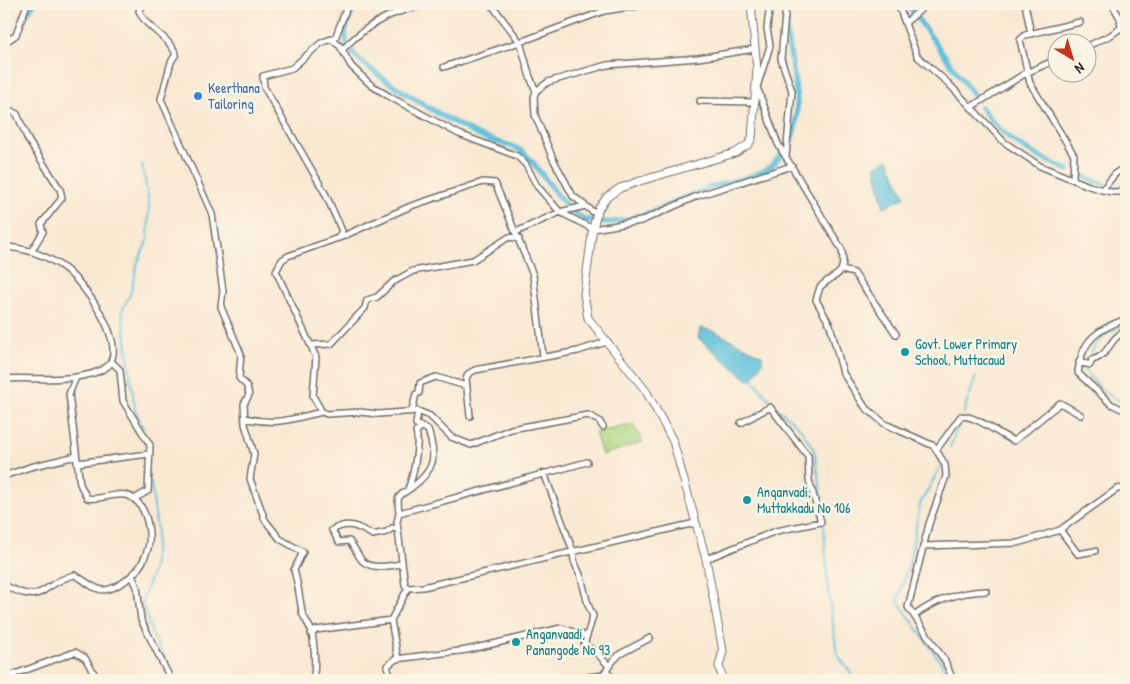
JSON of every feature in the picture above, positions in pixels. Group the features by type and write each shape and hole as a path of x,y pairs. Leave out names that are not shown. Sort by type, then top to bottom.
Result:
{"street":[{"path":"4,44 16,35 27,4"},
{"path":"140,4 142,7 139,11 147,25 162,35 176,54 171,62 161,99 212,214 223,291 221,307 241,354 238,378 247,386 249,395 244,404 245,418 254,454 250,479 266,520 280,539 302,552 294,570 301,596 303,615 312,634 314,671 312,680"},
{"path":"334,41 348,4"},
{"path":"394,4 399,12"},
{"path":"342,50 354,37 379,18 431,4"},
{"path":"491,4 520,42 536,91"},
{"path":"444,67 520,42 604,11 649,4"},
{"path":"723,680 719,666 723,651 706,559 677,454 664,422 646,391 606,342 585,311 584,294 593,228 602,201 620,188 735,153 743,148 752,138 757,87 752,4"},
{"path":"770,4 767,28 770,46 757,87 778,144 842,250 842,270 836,277 820,286 816,300 830,325 843,372 865,407 875,416 937,449 945,465 946,476 923,546 908,606 945,662 953,680"},
{"path":"786,4 781,59 792,91 786,156"},
{"path":"898,4 917,56 972,107 1004,142 1026,159 1040,166 1102,190 1126,192"},
{"path":"906,23 926,4"},
{"path":"1025,4 1031,34"},
{"path":"1098,42 1111,36 1121,28 1120,18 1112,4"},
{"path":"1073,179 1074,155 1030,83 1020,40 1025,35 1080,22"},
{"path":"338,238 342,231 332,207 297,147 262,78 268,74 292,68 326,40 334,41 352,66 371,85 390,97 459,134 517,156 526,165 538,186 560,212 593,228 641,221 697,196 792,166"},
{"path":"597,215 573,196 552,159 535,115 534,97 536,91 548,82 607,65 698,58 755,49"},
{"path":"972,107 1026,72 1048,63"},
{"path":"700,101 756,102"},
{"path":"4,108 16,114 28,140 60,189 62,198 41,224 44,232 32,250"},
{"path":"1102,190 1116,173 1126,166"},
{"path":"322,412 313,396 316,357 294,314 276,271 282,260 411,206 490,181 497,186 533,275 543,356"},
{"path":"516,232 560,212 585,206"},
{"path":"311,345 332,344 365,308 367,300 377,297 393,282 408,274 473,260 509,237 519,239"},
{"path":"4,247 32,250 65,269 93,303 109,329 113,342 112,362 105,369 76,377 4,379"},
{"path":"842,270 854,273 896,334"},
{"path":"1126,319 1105,327 1087,342 1084,364 1078,373 1111,404 1126,411"},
{"path":"1084,364 1106,353 1114,337 1126,331"},
{"path":"470,416 466,386 468,374 475,370 578,351 606,342"},
{"path":"112,362 120,370 123,401 150,444 148,491 134,499"},
{"path":"4,585 24,595 32,596 74,575 96,589 106,591 132,576 143,561 149,546 145,516 134,499 123,494 95,500 87,498 80,484 69,394 76,377"},
{"path":"412,411 416,394 420,393 420,383 436,377 466,386"},
{"path":"937,449 961,416 973,417 996,434 1014,441 1060,403 1081,414"},
{"path":"706,559 776,531 821,522 809,480 808,456 770,407 741,423"},
{"path":"245,418 265,423 322,412 327,414 360,412 378,414 418,411 430,416 451,437 471,444 511,429 588,414 599,421 602,427"},
{"path":"408,588 403,577 397,529 398,500 426,476 433,465 428,430 416,424 418,411"},
{"path":"407,491 412,480 412,469 417,455 418,438 416,432 421,427"},
{"path":"77,463 150,454"},
{"path":"4,476 30,467 76,456"},
{"path":"399,513 587,462"},
{"path":"544,473 573,551 574,565 580,575 585,601 593,616 584,645 595,651 609,666"},
{"path":"923,546 1018,543 1060,530 1117,489 1126,488"},
{"path":"408,588 423,587 695,523"},
{"path":"397,529 392,528 388,532 373,535 354,524 339,526 332,530 339,542 348,542 358,551 361,560 369,565 379,567 401,564"},
{"path":"1060,530 1078,554 1095,551"},
{"path":"132,576 136,587 141,620 171,680"},
{"path":"398,659 391,620 408,588"},
{"path":"914,616 928,604 963,592 986,591"},
{"path":"312,634 316,630 391,620"},
{"path":"391,680 387,666 390,662 398,659 467,650 561,628 585,637"},
{"path":"565,680 597,677 606,672 620,654 650,638"},
{"path":"4,666 6,677 75,652 85,658 98,680"},
{"path":"606,672 616,680"}],"green space":[{"path":"633,424 643,442 602,455 595,433"}],"water":[{"path":"888,159 905,197 884,207 875,166"},
{"path":"700,328 714,331 763,356 761,359 763,361 753,378 750,377 748,380 698,338"}],"waterway":[{"path":"29,11 34,4"},
{"path":"355,4 345,34 347,44 354,54 386,80 429,108 467,130 485,138 510,145 521,151 572,211 591,221 606,222 634,218 703,190 757,174 776,161 791,139 797,113 797,98 786,23"},
{"path":"907,4 975,97"},
{"path":"4,38 10,36"},
{"path":"981,107 1009,138 1042,158 1068,170"},
{"path":"142,164 149,203 148,239 138,262 130,295 122,310 135,409 143,429"},
{"path":"1079,175 1104,184"},
{"path":"1111,188 1126,188"},
{"path":"1126,326 1103,336 1090,354 1084,370 1102,390 1126,405"},
{"path":"749,375 775,406 801,429 814,450 822,497 828,588 837,654 856,680"},
{"path":"963,414 976,377"},
{"path":"950,447 961,419"},
{"path":"943,462 920,504 910,559 898,601 947,671"},
{"path":"151,483 157,530 153,570 142,601 152,634 176,680"}],"place":[{"name":"Keerthana Tailoring","path":"198,96"},
{"name":"Govt. Lower Primary School, Muttacaud","path":"905,352"},
{"name":"Anganvadi, Muttakkadu No 106","path":"747,500"},
{"name":"Anganvaadi, Panangode No 93","path":"516,642"}]}
